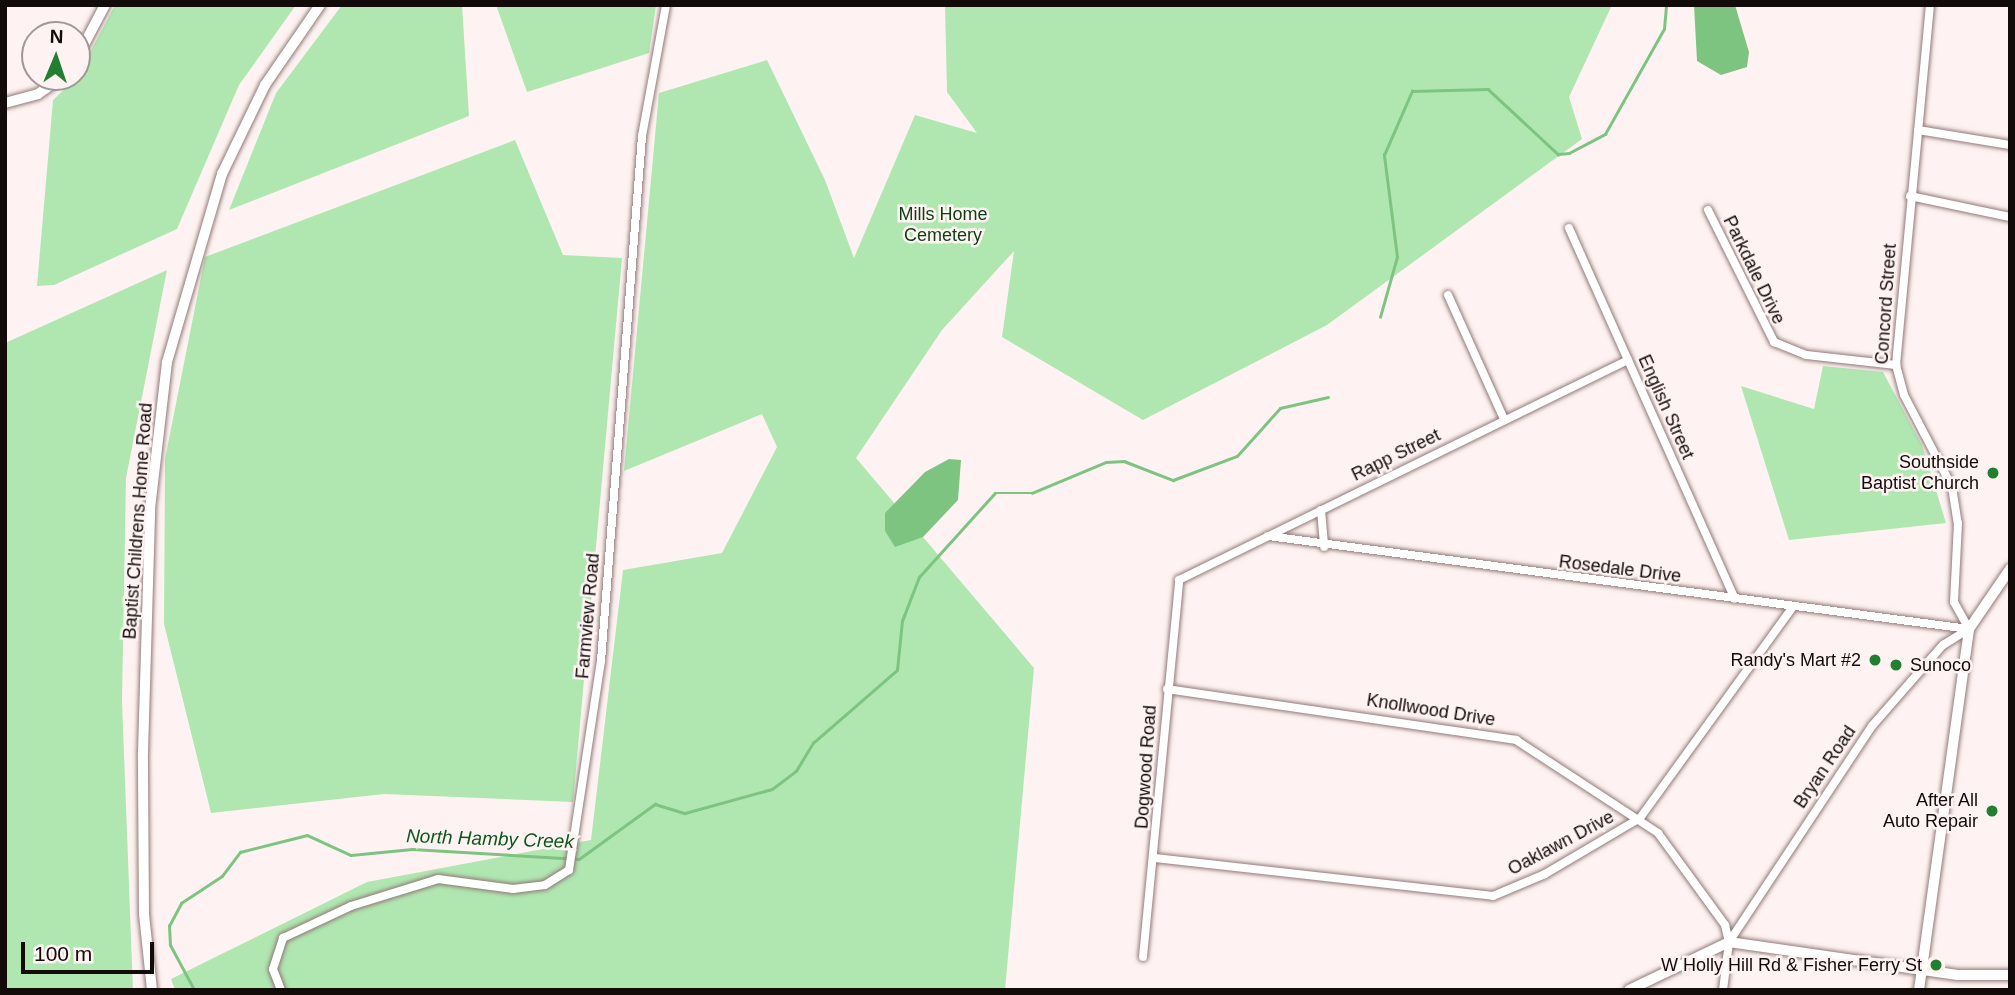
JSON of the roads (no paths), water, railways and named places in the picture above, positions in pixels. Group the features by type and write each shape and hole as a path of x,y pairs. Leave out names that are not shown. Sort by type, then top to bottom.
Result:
{"street":[{"path":"91,32 105,5"},
{"name":"Baptist Childrens Home Road","path":"152,990 144,914 143,752 150,509 165,374 184,288 222,174 265,85 320,5"},
{"name":"Farmview Road","path":"281,990 273,956 293,930 417,883 545,885 563,876 572,862 601,661 642,136 666,5"},
{"name":"Concord Street","path":"1930,5 1896,365 1904,395 1952,487 1958,523 1954,602 1969,629"},
{"path":"5,103 42,91"},
{"path":"1918,130 2010,145"},
{"path":"1910,196 2010,217"},
{"name":"Parkdale Drive","path":"1708,210 1774,342 1806,355 1896,365"},
{"name":"English Street","path":"1569,228 1735,599"},
{"path":"1448,295 1504,419"},
{"name":"Rapp Street","path":"1179,580 1628,360"},
{"path":"1321,510 1324,548"},
{"name":"Rosedale Drive","path":"1268,536 1324,548 1969,629"},
{"path":"1919,990 1969,629 2010,569"},
{"name":"Dogwood Road","path":"1143,957 1155,858 1167,689 1179,580"},
{"name":"Oaklawn Drive","path":"1155,858 1485,897 1545,874 1640,818 1793,607"},
{"name":"Bryan Road","path":"1729,942 1872,726 1943,645 1969,629"},
{"name":"Knollwood Drive","path":"1167,689 1516,740 1640,818 1718,912 1729,942"},
{"path":"1723,990 1729,942"},
{"path":"1629,990 1729,942 1922,969 2010,975"}],"waterway":[{"name":"North Hamby Creek","path":"1380,317 1397,257 1384,155 1412,91 1488,89 1558,154 1569,153 1605,134 1664,29 1666,5"},
{"name":"North Hamby Creek","path":"194,990 170,945 169,926 181,903 222,876 240,852 307,835 351,855 412,849 579,859 655,804 685,813 772,789 796,771 813,743 897,670 902,621 919,577 995,493 1032,493 1106,462 1124,461 1173,480 1237,456 1280,408 1328,397"}],"place":[{"name":"Southside Baptist Church","path":"1993,473"},
{"name":"Randy's Mart #2","path":"1875,660"},
{"name":"Sunoco","path":"1896,665"},
{"name":"After All Auto Repair","path":"1992,811"},
{"name":"W Holly Hill Rd & Fisher Ferry St","path":"1936,965"}],"park label":[{"name":"Mills Home Cemetery","path":"943,225"}]}
